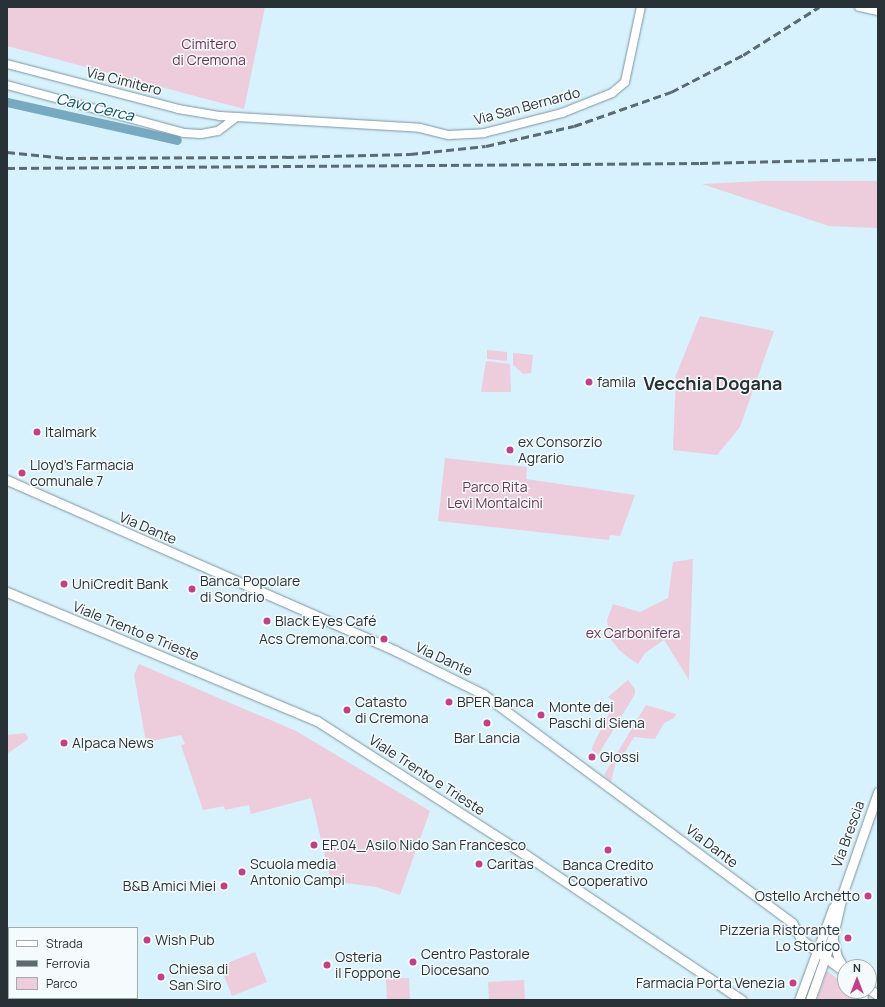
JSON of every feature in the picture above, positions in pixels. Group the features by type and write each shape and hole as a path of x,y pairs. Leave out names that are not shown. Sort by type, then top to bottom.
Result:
{"main road":[{"name":"Via Dante","path":"7,480 396,651 483,694 792,923 802,940 837,966"},
{"name":"Viale Trento e Trieste","path":"7,592 317,721 529,857 742,1000"},
{"name":"Via Brescia","path":"799,1000 833,908 842,895 878,792"},
{"path":"810,1000 833,935 842,895"}],"street":[{"name":"Via San Bernardo","path":"258,119 420,128 449,135 484,133 562,113 612,93 625,82 641,7"},
{"path":"859,7 878,11"},
{"name":"Via Cimitero","path":"7,64 178,108 235,118 258,119"},
{"path":"7,85 184,133 201,134 218,131 235,118"},
{"path":"833,935 833,945 840,959"}],"green space":[{"name":"Cimitero di Cremona","path":"7,7 265,7 244,109 7,46"},
{"path":"762,181 878,181 878,228 829,226 702,184"},
{"path":"700,316 774,331 740,427 717,455 673,450 676,375"},
{"path":"487,350 507,352 507,361 487,359"},
{"path":"513,353 533,355 531,373 523,374 513,365"},
{"path":"486,361 510,364 511,392 481,392"},
{"name":"Parco Rita Levi Montalcini","path":"445,458 527,467 526,479 635,495 620,536 610,535 609,540 438,521"},
{"name":"ex Carbonifera","path":"693,559 689,680 664,640 645,653 638,664 629,658 619,650 610,638 607,620 613,604 640,612 668,598 673,562"},
{"path":"139,664 296,731 430,811 400,895 376,887 331,881 311,798 251,814 249,805 225,810 224,806 203,810 181,745 185,744 181,735 146,742 134,675"},
{"path":"628,680 635,689 635,694 598,755 592,750 593,745 615,702 608,697"},
{"path":"646,705 676,714 674,718 664,723 655,739 634,737 624,754 618,753 611,782 604,775"},
{"path":"25,733 28,737 27,740 7,754 7,735"},
{"path":"255,952 267,982 232,996 220,966"},
{"path":"827,971 837,978 837,999 860,1000 817,1000"},
{"path":"409,978 410,1000 387,1000 386,979"},
{"path":"524,980 525,1000 489,1000 488,982"}],"waterway":[{"name":"Cavo Cerca","path":"7,102 177,140"}],"railway":[{"path":"7,152 66,158 286,157 410,154 486,146 574,126 671,92 743,55 819,7"},
{"path":"7,168 700,163 878,159"}],"place":[{"name":"famila","path":"589,382"},
{"name":"Italmark","path":"37,432"},
{"name":"ex Consorzio Agrario","path":"510,450"},
{"name":"Lloyd's Farmacia comunale 7","path":"22,473"},
{"name":"UniCredit Bank","path":"64,584"},
{"name":"Banca Popolare di Sondrio","path":"192,589"},
{"name":"Black Eyes Café","path":"267,621"},
{"name":"Acs Cremona.com","path":"384,639"},
{"name":"BPER Banca","path":"449,702"},
{"name":"Catasto di Cremona","path":"347,710"},
{"name":"Monte dei Paschi di Siena","path":"541,715"},
{"name":"Bar Lancia","path":"487,723"},
{"name":"Alpaca News","path":"64,743"},
{"name":"Glossi","path":"592,757"},
{"name":"EP.04_Asilo Nido San Francesco","path":"314,845"},
{"name":"Banca Credito Cooperativo","path":"608,850"},
{"name":"Caritas","path":"479,864"},
{"name":"Scuola media Antonio Campi","path":"242,872"},
{"name":"B&B Amici Miei","path":"224,886"},
{"name":"Ostello Archetto","path":"868,896"},
{"name":"Pizzeria Ristorante Lo Storico","path":"848,938"},
{"name":"Wish Pub","path":"147,940"},
{"name":"Centro Pastorale Diocesano","path":"413,962"},
{"name":"Osteria il Foppone","path":"327,965"},
{"name":"Chiesa di San Siro","path":"161,977"},
{"name":"Farmacia Porta Venezia","path":"793,983"}],"district":[{"name":"Vecchia Dogana","path":"713,383"}]}
